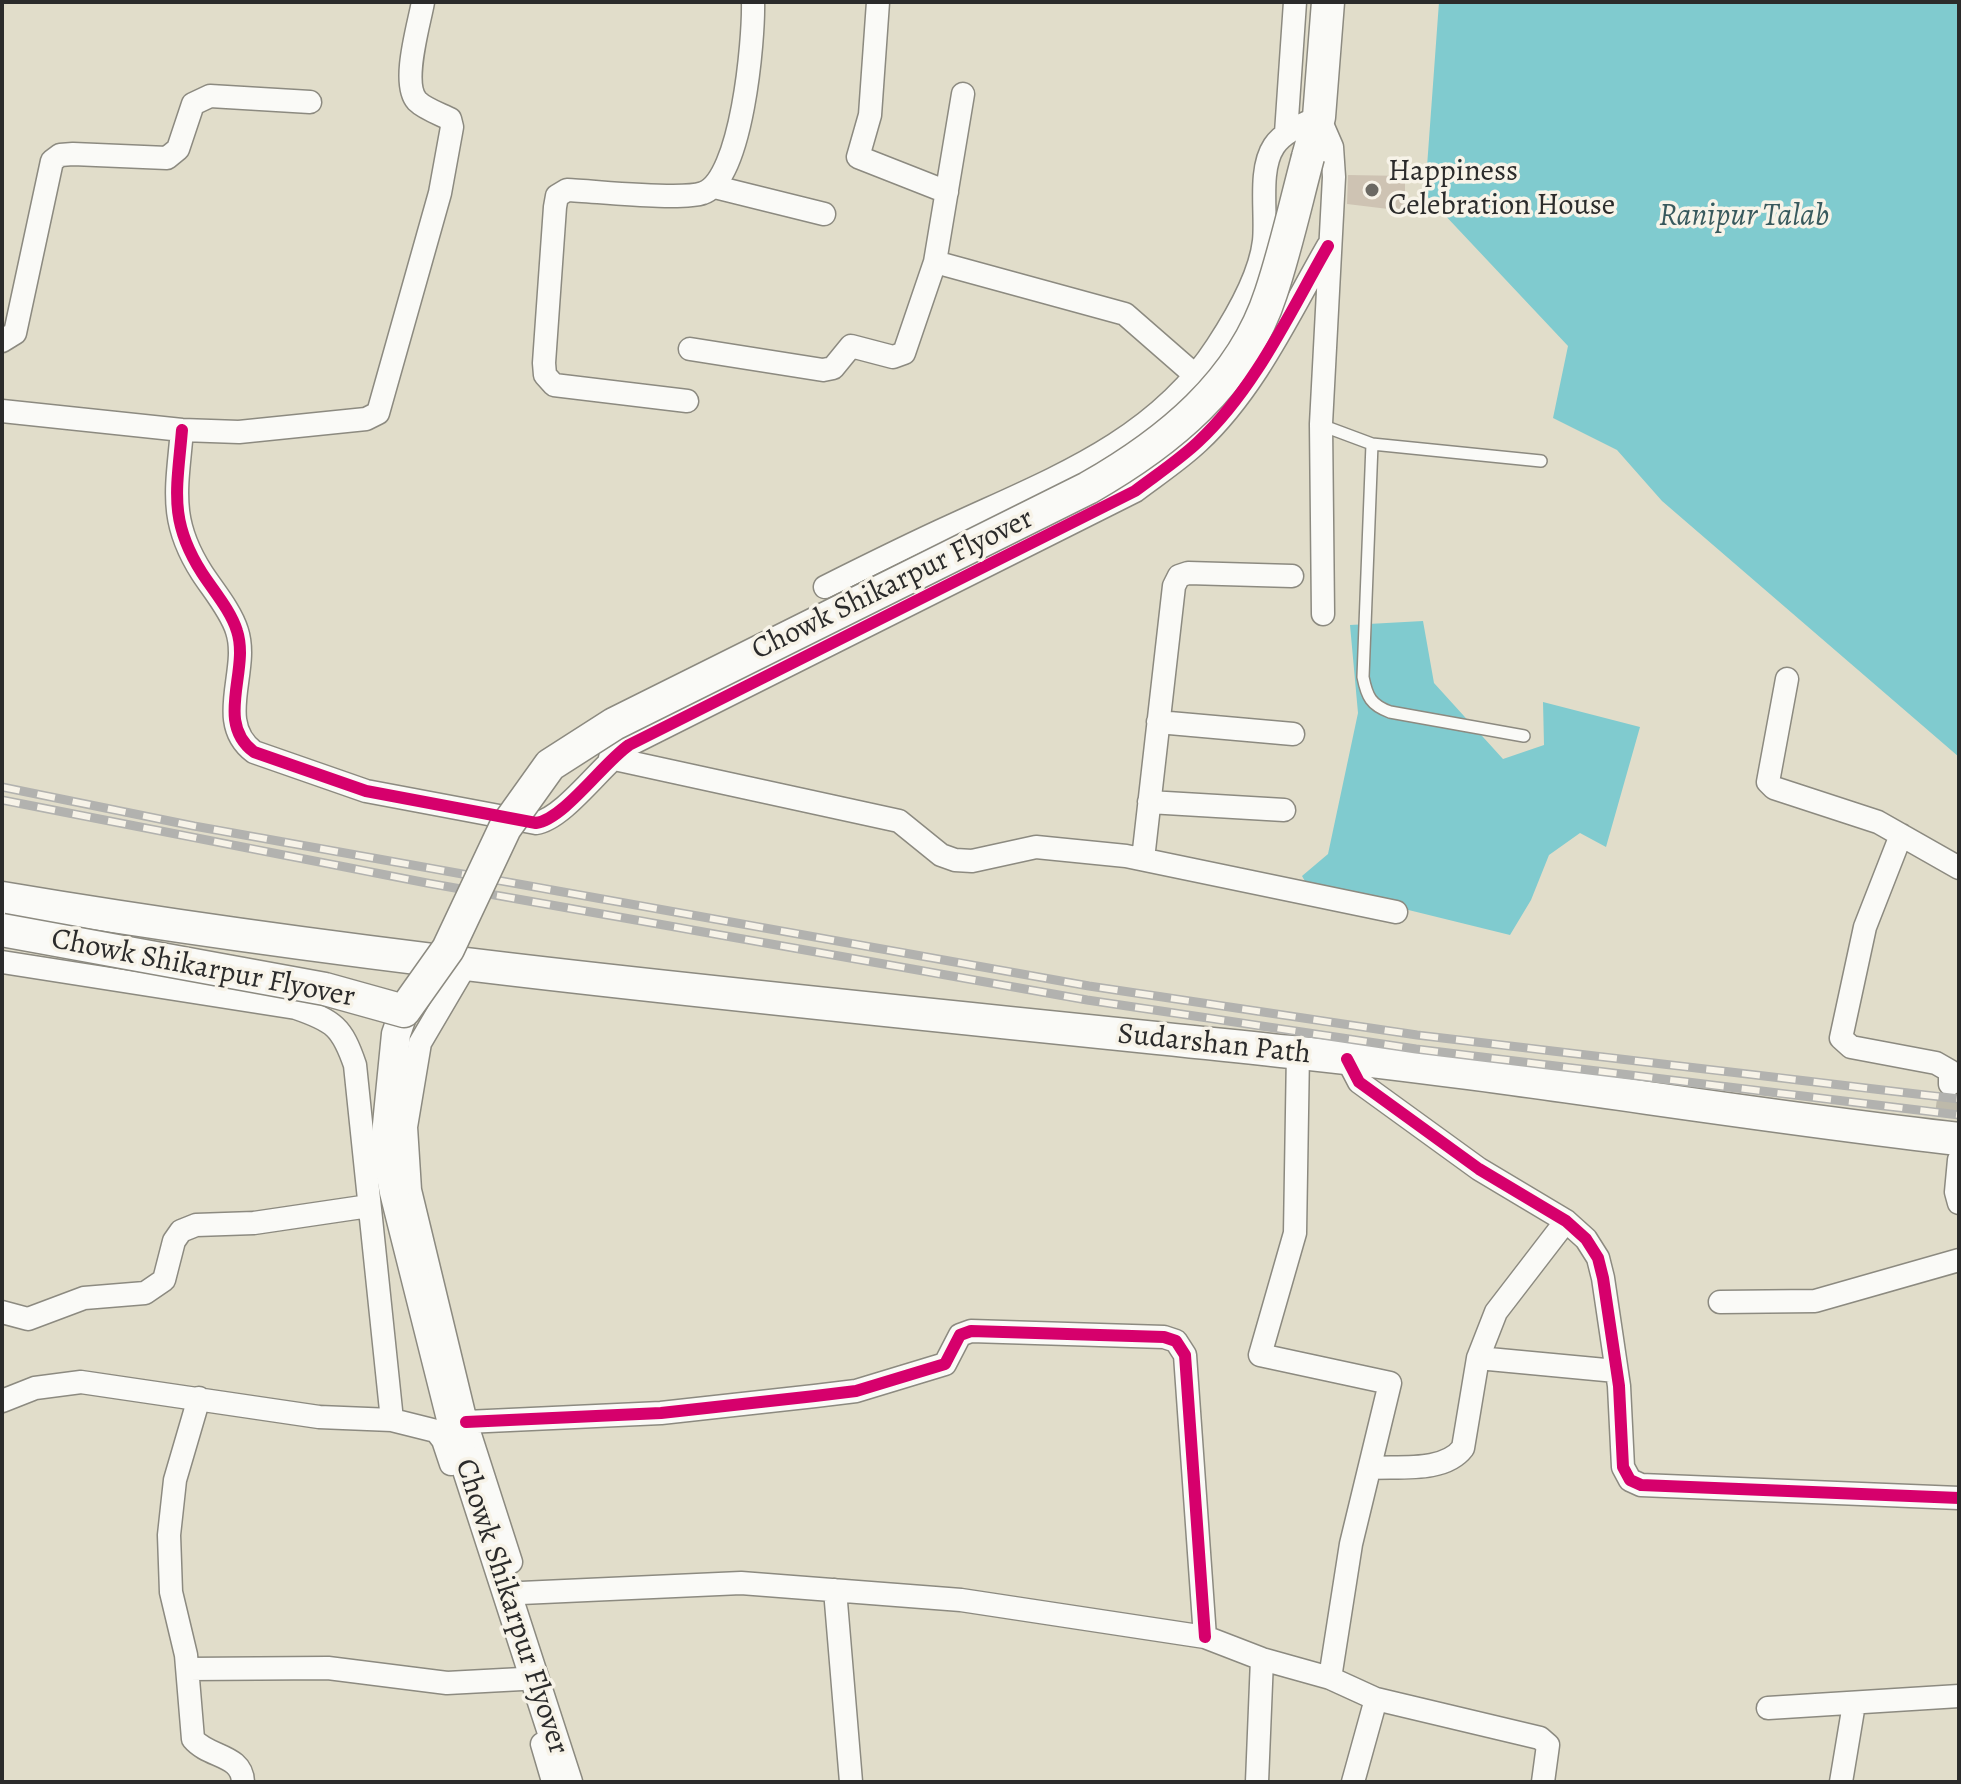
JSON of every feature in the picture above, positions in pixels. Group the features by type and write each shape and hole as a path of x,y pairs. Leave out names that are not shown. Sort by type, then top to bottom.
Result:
{"main road":[{"name":"Chowk Shikarpur Flyover","path":"2,930 325,989 404,1011 448,949 505,828 550,765 614,724 1088,488 1143,457 1182,426 1224,378 1255,329 1271,294 1319,117 1328,2"},
{"name":"Sudarshan Path","path":"2,898 137,921 467,963 829,1005 1298,1052 1952,1138"}],"street":[{"path":"2,411 182,430 239,432 366,419 381,411 440,193 452,127 450,119 418,101 411,90 410,76 423,2"},
{"path":"715,187 729,162 737,135 753,2"},
{"path":"878,2 870,115 858,157 947,192"},
{"path":"1286,133 1295,2"},
{"path":"690,349 823,370 833,368 851,346 900,356 906,348 935,262 963,94"},
{"path":"2,341 15,333 52,161 60,155 73,154 167,158 178,149 193,104 210,96 310,102"},
{"path":"825,587 1064,475 1159,413 1196,376 1218,344 1257,267 1264,244 1268,165 1273,147 1286,133 1319,117 1332,147 1333,200 1328,246 1321,424 1323,614"},
{"path":"687,401 554,385 549,381 544,363 557,196 567,190 695,195 715,187 824,214"},
{"path":"182,430 176,507 181,535 238,632 234,719 237,735 245,746 254,752 366,791 536,823 552,818 610,758 629,745 1135,491 1200,440 1232,404 1265,356 1328,246"},
{"path":"935,262 1125,314 1196,376"},
{"path":"1143,859 1174,586 1179,576 1188,573 1292,576"},
{"path":"1787,679 1768,782 1774,788 1878,822 1959,868"},
{"path":"1158,722 1293,734"},
{"path":"610,758 899,821 941,855 955,860 972,861 1036,847 1143,859 1396,912"},
{"path":"1149,802 1284,810"},
{"path":"1901,835 1865,927 1841,1038 1851,1047 1936,1063 1950,1071 1950,1084"},
{"path":"2,962 296,1008 327,1019 345,1035 355,1065 392,1420"},
{"path":"2,1401 35,1388 81,1382 319,1417 392,1420 429,1427 443,1440 522,1679 560,1781 575,1770 466,1422 410,1190 406,1127 420,1043 467,963"},
{"name":"Chowk Shikarpur Flyover","path":"404,1011 396,1034 385,1145 394,1192 453,1427 552,1737 560,1781"},
{"path":"1298,1052 1295,1233 1260,1355 1390,1383 1351,1544 1330,1678"},
{"path":"1347,1059 1359,1082 1479,1169 1566,1221 1586,1239 1598,1258 1616,1371 1623,1467 1630,1480 1641,1485 1959,1498"},
{"path":"1952,1138 1959,1203"},
{"path":"2,1312 28,1319 84,1298 145,1293 164,1280 174,1241 181,1231 196,1225 254,1223 369,1206"},
{"path":"1370,1468 1442,1464 1455,1458 1463,1448 1478,1358 1496,1312 1566,1221"},
{"path":"1720,1302 1815,1301 1959,1260"},
{"path":"466,1422 661,1413 856,1391 945,1364 960,1335 971,1331 1164,1337 1176,1341 1185,1355 1205,1637"},
{"path":"1478,1358 1616,1371"},
{"path":"199,1398 175,1480 169,1535 171,1592 188,1669 193,1739 210,1754 232,1760 241,1768 243,1782"},
{"path":"521,1593 741,1583 961,1600 1205,1637 1262,1659 1330,1678 1376,1699 1540,1738 1548,1745 1543,1782"},
{"path":"835,1590 851,1782"},
{"path":"1257,1782 1262,1659"},
{"path":"188,1669 328,1668 447,1683 522,1679"},
{"path":"1768,1708 1959,1696"},
{"path":"1353,1782 1376,1699"},
{"path":"1841,1782 1854,1704"}],"lane":[{"path":"1321,424 1372,444 1541,461"},
{"path":"1372,444 1363,677 1366,693 1374,706 1390,712 1524,736"}],"water":[{"name":"Ranipur Talab","path":"1439,2 1959,2 1959,757 1662,501 1617,450 1553,418 1568,346 1425,194"},
{"path":"1423,621 1434,683 1503,759 1544,745 1543,702 1640,727 1606,847 1580,833 1549,855 1531,900 1510,935 1307,885 1302,876 1328,854 1358,713 1350,625"}],"building":[{"name":"Happiness Celebration House","path":"1348,175 1405,176 1405,211 1347,204"}],"tunnel":[{"path":"1946,1115 1950,1084"}],"railway":[{"path":"2,787 194,826 1089,986 1417,1035 1959,1099"},
{"path":"2,800 427,883 1087,1000 1416,1049 1959,1115"}],"cycle path":[{"path":"182,430 177,487 179,520 191,554 237,631 240,663 234,711 242,740 254,752 366,791 536,823 559,812 629,745 1135,491 1198,442 1237,398 1270,349 1328,246"},
{"path":"1347,1059 1359,1082 1479,1169 1566,1221 1586,1239 1598,1258 1603,1278 1619,1386 1623,1467 1630,1480 1641,1485 1959,1498"},
{"path":"466,1422 661,1413 856,1391 945,1364 960,1335 971,1331 1164,1337 1176,1341 1185,1355 1205,1637"}],"place":[{"name":"Happiness Celebration House","path":"1372,190"}]}
